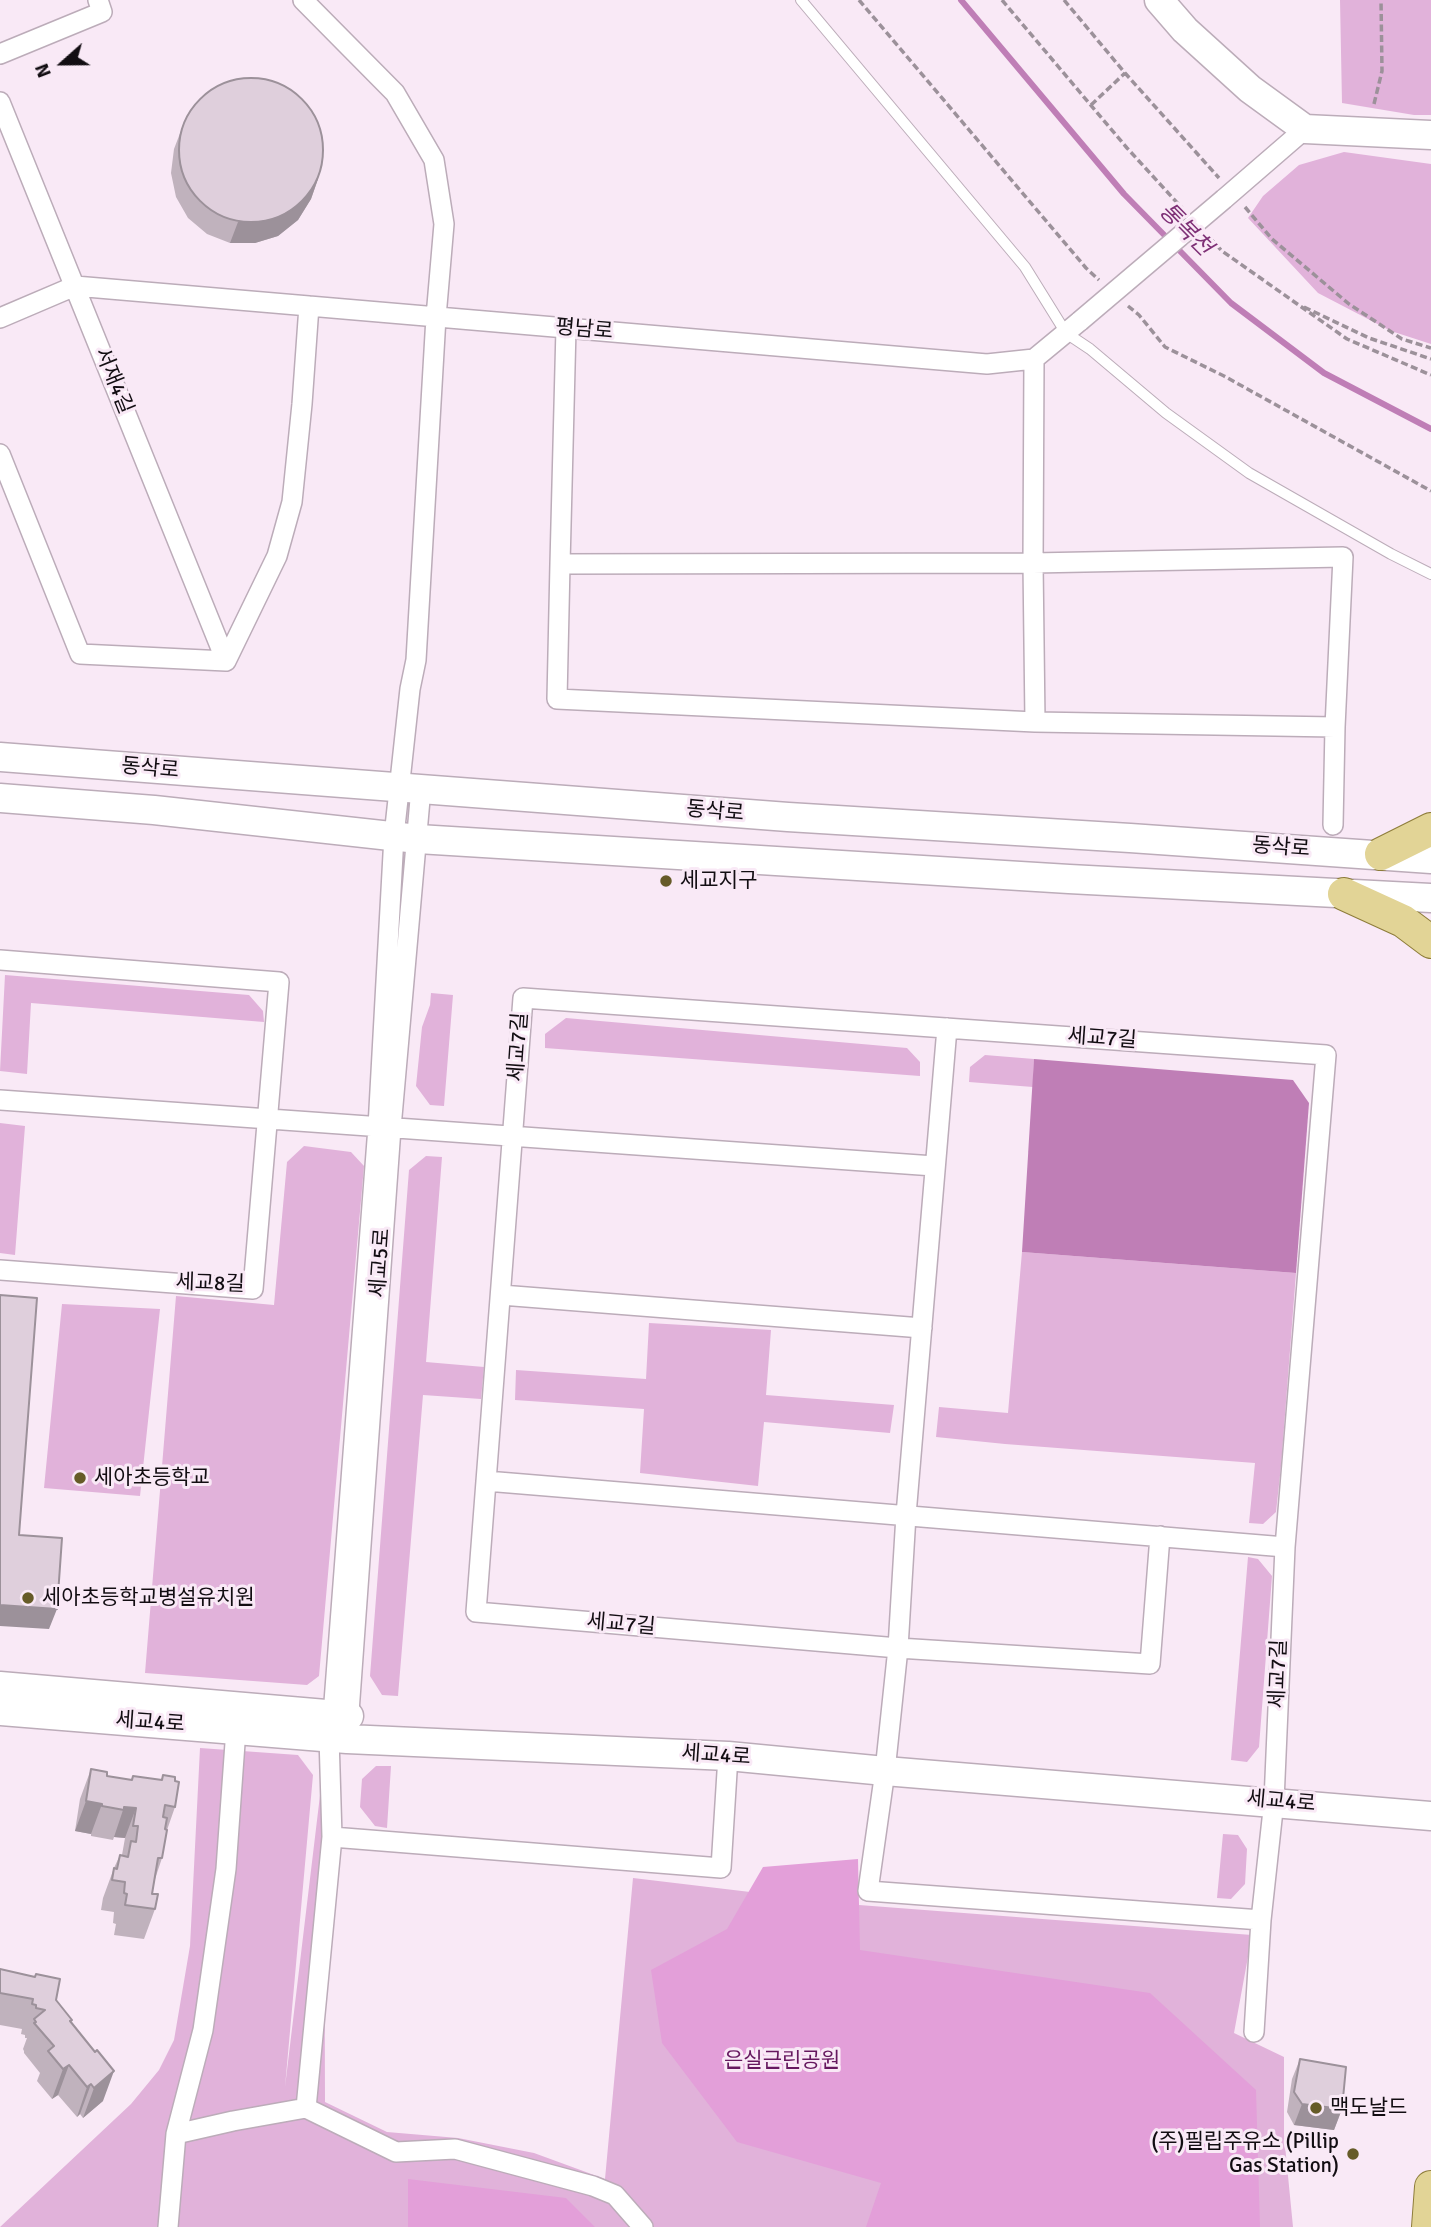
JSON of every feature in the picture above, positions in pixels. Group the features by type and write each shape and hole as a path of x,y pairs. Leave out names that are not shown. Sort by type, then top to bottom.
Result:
{"main road":[{"path":"1159,0 1185,30 1250,89 1305,129 1431,135"},
{"name":"동삭로","path":"1,759 788,817 1431,859"},
{"name":"동삭로","path":"0,798 154,810 406,837 1069,879 1431,898"},
{"path":"1381,854 1431,829"},
{"path":"1344,894 1403,921 1431,942"},
{"name":"세교4로","path":"0,1686 340,1727 728,1756 1431,1816"},
{"name":"세교4로","path":"0,1711 236,1730 340,1727"},
{"path":"1428,2227 1431,2187"}],"street":[{"path":"0,54 102,12 98,0"},
{"name":"세교5로","path":"303,0 395,93 433,160 444,224 416,660 410,690 410,788 332,1837 306,2108"},
{"name":"서재4길","path":"0,102 226,661"},
{"path":"1035,722 1034,359 1305,129"},
{"path":"0,318 75,286"},
{"name":"평남로","path":"75,286 987,364 1034,359"},
{"path":"0,454 80,654 226,661 277,556 292,502 309,306"},
{"path":"566,328 557,699 1035,722 1335,727"},
{"path":"560,564 1033,563 1343,557 1333,825"},
{"name":"세교8길","path":"0,960 279,982 253,1289 0,1270"},
{"name":"세교7길","path":"1160,1536 1150,1664 898,1648 476,1612 523,998 1326,1055 1285,1547 1274,1801 1261,1920 1254,2032"},
{"path":"947,1028 906,1516 898,1648 869,1891 1261,1920"},
{"path":"0,1100 934,1166"},
{"path":"501,1296 922,1328"},
{"path":"486,1482 1285,1547"},
{"path":"168,2227 176,2134 203,2030 226,1869 236,1730"},
{"path":"332,1837 721,1868 728,1756"},
{"path":"176,2134 233,2120 306,2108 396,2152 455,2149 593,2186 615,2195 643,2227"}],"lane":[{"path":"802,0 1090,349 1166,413 1249,473 1431,574"}],"path":[{"path":"1374,104 1382,71 1381,0"},
{"path":"1091,105 1125,73"},
{"path":"1293,301 1369,338 1431,359"}],"green space":[{"path":"1340,0 1431,0 1431,115 1414,115 1342,103"},
{"path":"1344,152 1431,164 1431,344 1391,331 1318,293 1248,218 1263,196 1299,165"},
{"path":"5,975 249,995 263,1011 264,1022 31,1003 27,1074 0,1071"},
{"path":"431,993 453,995 444,1106 430,1105 416,1086 422,1027 430,1005"},
{"path":"566,1018 907,1048 920,1062 920,1076 545,1048 545,1034"},
{"path":"985,1055 1034,1059 1033,1087 969,1082 970,1067"},
{"path":"0,1123 25,1126 15,1255 0,1253"},
{"path":"304,1146 351,1152 364,1166 319,1676 307,1685 145,1673 176,1296 274,1305 287,1162"},
{"path":"426,1156 442,1157 426,1362 484,1367 481,1399 423,1395 398,1696 382,1695 370,1676 409,1170"},
{"path":"1022,1252 1296,1273 1276,1512 1263,1524 1249,1523 1255,1463 936,1437 939,1407 1008,1413"},
{"path":"62,1304 160,1309 140,1496 44,1488"},
{"path":"649,1323 771,1330 766,1395 894,1405 890,1433 764,1422 758,1486 640,1473 644,1409 515,1400 516,1370 646,1379"},
{"path":"1248,1557 1258,1559 1272,1576 1259,1747 1247,1762 1231,1760"},
{"name":"은실근린공원","path":"200,1748 298,1755 313,1775 285,2087 324,1762 325,2102 387,2132 458,2138 534,2153 605,2179 633,1878 859,1905 1252,1935 1234,2033 1284,2057 1284,2135 1293,2227 0,2227 131,2104 159,2070 174,2040 190,1946"},
{"path":"376,1766 391,1766 387,1828 375,1826 360,1807 362,1779"},
{"path":"1223,1834 1238,1835 1247,1849 1245,1884 1231,1899 1217,1898"},
{"path":"858,1859 860,1950 1150,1993 1256,2090 1260,2227 866,2227 881,2183 737,2142 662,2043 651,1970 727,1929 763,1867"},
{"path":"408,2179 566,2198 595,2227 408,2227"}],"shaded area":[{"path":"1034,1059 1293,1080 1309,1103 1296,1273 1022,1252"}],"building":[{"path":"251,78 279,83 302,99 318,122 323,150 318,178 302,201 279,217 251,222 223,217 200,201 184,178 179,150 184,122 200,99 223,83"},
{"path":"0,1295 37,1298 19,1535 62,1538 57,1609 0,1605"},
{"path":"91,1769 107,1772 107,1776 132,1780 133,1776 162,1780 163,1775 175,1777 175,1781 179,1782 175,1807 165,1805 163,1817 167,1818 167,1830 162,1858 158,1858 152,1894 158,1894 155,1909 125,1905 125,1882 112,1880 120,1855 128,1857 131,1841 136,1842 138,1826 133,1826 136,1808 124,1807 124,1810 86,1801"},
{"path":"0,1969 35,1977 36,1974 60,1979 56,2000 95,2052 97,2050 114,2071 94,2088 91,2084 87,2087 69,2065 63,2069 48,2051 54,2046 34,2023 34,2019 45,2010 36,2008 36,2005 32,2004 33,1999 0,1993"},
{"path":"1300,2059 1346,2067 1342,2109 1302,2104 1294,2092"}],"waterway":[{"name":"통복천","path":"961,0 1124,194 1231,303 1324,373 1431,429"}],"place":[{"name":"세교지구","path":"666,881"},
{"name":"세아초등학교","path":"80,1478"},
{"name":"세아초등학교병설유치원","path":"28,1598"},
{"name":"맥도날드","path":"1316,2108"},
{"name":"(주)필립주유소 (Pillip Gas Station)","path":"1353,2154"}]}
